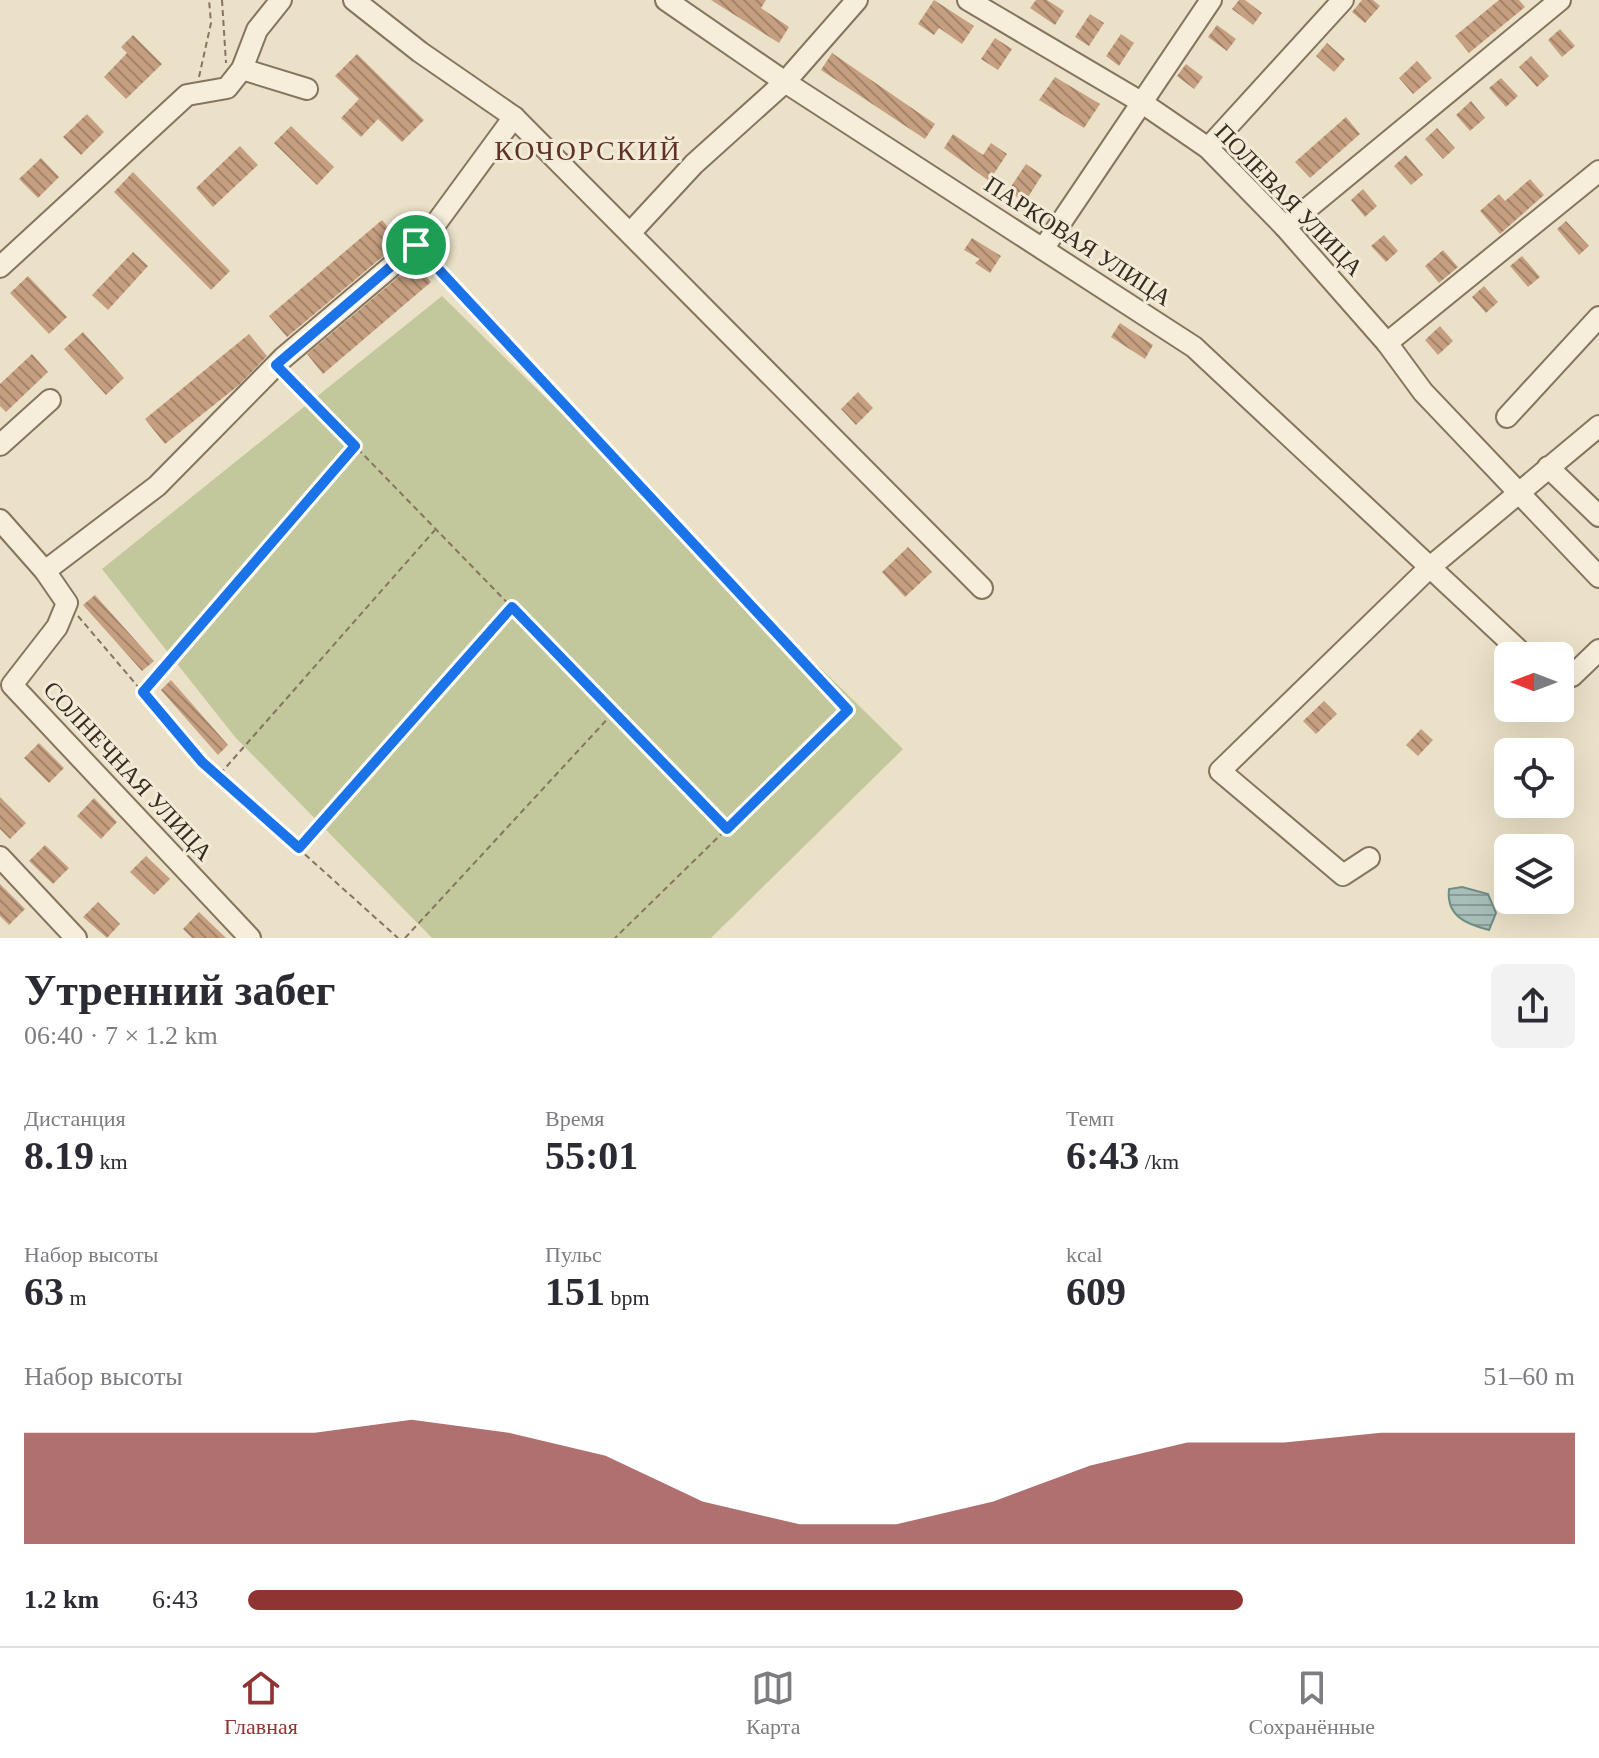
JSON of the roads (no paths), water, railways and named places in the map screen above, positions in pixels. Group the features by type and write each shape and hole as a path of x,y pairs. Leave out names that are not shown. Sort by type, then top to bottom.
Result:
{"street":[{"path":"0,267 187,95 227,88 242,69 257,30 281,0"},
{"path":"354,0 420,52 514,117 982,588"},
{"name":"ПАРКОВАЯ УЛИЦА","path":"666,0 785,82 1194,347 1510,642"},
{"path":"631,232 694,164 785,82 857,0"},
{"name":"ПОЛЕВАЯ УЛИЦА","path":"968,0 1141,102 1208,148 1285,227 1387,343 1423,392 1599,577"},
{"path":"1043,249 1211,0"},
{"path":"1208,148 1343,0"},
{"path":"1285,227 1560,0"},
{"path":"242,69 307,89"},
{"path":"0,520 45,571 157,486 276,365 416,245 514,117"},
{"path":"1387,343 1599,171"},
{"path":"1507,417 1599,317"},
{"path":"0,445 50,400"},
{"path":"1369,858 1343,875 1220,771 1429,568 1599,426"},
{"path":"1548,467 1599,516"},
{"name":"СОЛНЕЧНАЯ УЛИЦА","path":"45,571 67,603 57,627 6,691 250,938"},
{"path":"1574,674 1599,650"},
{"path":"0,857 76,938"}],"water":[{"path":"1462,887 1488,894 1496,914 1489,930 1465,922 1454,912 1449,889"}],"district":[{"name":"КОЧОРСКИЙ","path":"588,150"}]}
